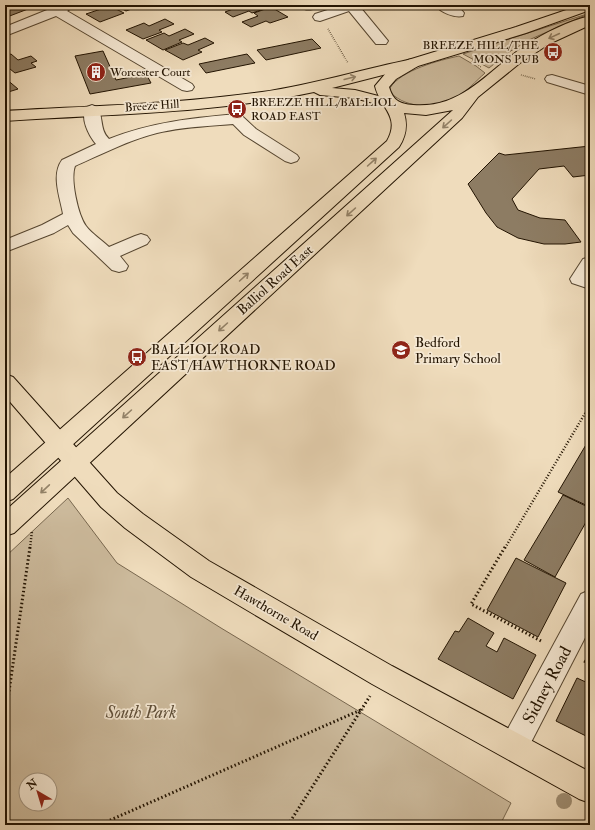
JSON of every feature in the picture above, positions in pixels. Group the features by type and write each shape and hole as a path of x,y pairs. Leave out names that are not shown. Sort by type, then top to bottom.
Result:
{"main road":[{"name":"Breeze Hill","path":"299,91 413,63 590,6"},
{"name":"Breeze Hill","path":"5,116 202,103 299,91 332,91 355,94 414,110 435,109 452,106 472,95 516,58 531,48 590,20"},
{"name":"Breeze Hill","path":"392,105 384,95 382,86 390,76 413,63"},
{"name":"Balliol Road East","path":"67,453 457,115 472,95"},
{"name":"Balliol Road East","path":"67,453 393,144 398,135 399,123 392,105"},
{"name":"Hawthorne Road","path":"5,382 109,500 134,522 200,569 382,675 590,788"},
{"path":"5,492 67,453"},
{"path":"5,526 37,496 67,453"}],"street":[{"path":"5,32 52,8 73,5"},
{"path":"441,5 458,13"},
{"path":"320,17 353,6 381,41"},
{"path":"52,8 187,88"},
{"path":"552,79 590,91"},
{"path":"92,110 93,129 100,140 107,146"},
{"path":"141,240 113,261 80,229 72,216 65,180 65,171 68,163 107,146 156,128 188,122 237,119 250,132 291,158"},
{"path":"5,246 48,229 72,216"},
{"path":"584,281 590,264"},
{"name":"Sidney Road","path":"514,746 590,602"}],"path":[{"path":"320,17 351,68"},
{"path":"454,51 486,70 508,77 516,73 534,79 552,79"},
{"path":"563,653 471,604 590,405"},
{"path":"5,719 37,496"},
{"path":"288,825 363,708 382,675"},
{"path":"99,825 363,708"}],"green space":[{"path":"590,13 531,39 509,52 489,68 463,54"},
{"path":"459,56 485,73 456,98 440,104 422,106 405,102 391,93 390,88 395,82 412,71 432,63"},
{"name":"South Park","path":"68,498 117,563 221,628 511,803 500,825 5,825 5,557"}],"building":[{"path":"6,5 20,5 28,9 7,17 5,16"},
{"path":"115,5 143,5 126,11"},
{"path":"238,5 266,5 270,7 252,13 249,11 233,17 225,12 241,6"},
{"path":"110,6 124,13 100,22 86,14"},
{"path":"271,7 288,17 270,23 266,21 251,27 242,22 258,16 254,13"},
{"path":"165,19 174,24 159,30 162,32 143,39 126,30 144,23 149,26"},
{"path":"185,29 194,34 179,40 182,42 163,50 146,40 164,33 169,36"},
{"path":"205,38 214,43 198,50 202,52 183,60 165,50 183,43 188,45"},
{"path":"312,39 321,48 266,60 257,50"},
{"name":"Worcester Court","path":"103,51 116,80 131,77 129,73 144,70 151,83 90,94 75,56"},
{"path":"11,54 18,60 31,56 37,61 31,63 36,67 15,73 5,65 5,56"},
{"path":"247,54 255,63 206,73 199,64"},
{"path":"5,78 18,89 5,93"},
{"path":"590,146 590,175 573,177 564,166 539,169 512,199 518,210 540,218 565,220 581,242 544,244 518,238 497,227 486,213 468,184 499,153 505,155"},
{"path":"590,438 590,507 558,492"},
{"path":"563,495 590,508 590,515 555,577 524,560"},
{"path":"516,558 566,583 538,637 487,610"},
{"path":"468,618 494,633 486,646 497,652 504,638 536,655 513,699 438,659 455,631 459,632"},
{"path":"577,678 590,684 590,738 556,721"}],"place":[{"name":"BREEZE HILL/THE MONS PUB","path":"553,52"},
{"name":"Worcester Court","path":"96,72"},
{"name":"BREEZE HILL/BALLIOL ROAD EAST","path":"237,109"},
{"name":"Bedford Primary School","path":"401,350"},
{"name":"BALLIOL ROAD EAST/HAWTHORNE ROAD","path":"137,357"}]}
